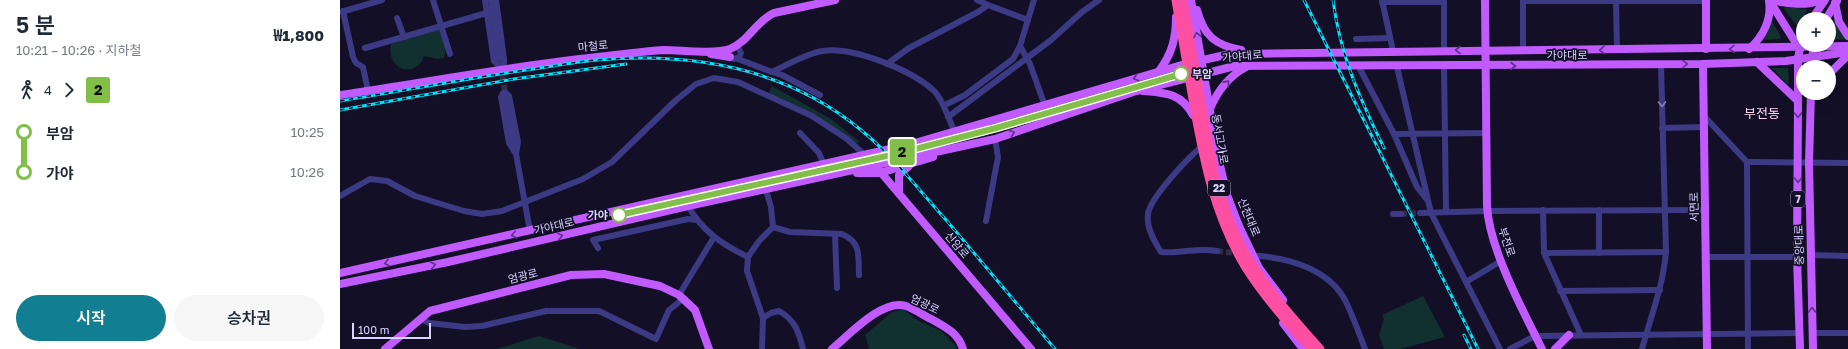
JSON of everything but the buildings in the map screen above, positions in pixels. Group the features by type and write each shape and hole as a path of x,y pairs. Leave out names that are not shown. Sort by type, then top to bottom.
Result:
{"highway":[{"name":"동서고가로","path":"1176,0 1201,142 1215,200 1228,234 1245,265 1278,312 1311,349"},
{"name":"동서고가로","path":"1183,0 1214,173 1222,200 1249,260 1270,291 1320,349"}],"main road":[{"path":"733,53 766,17 774,13 835,0"},
{"path":"1172,0 1176,14 1193,115 1209,188 1226,235 1248,277 1303,349"},
{"name":"신천대로","path":"1191,0 1224,182 1239,226 1260,268 1288,307 1325,349"},
{"path":"1195,0 1200,21 1205,31 1212,38 1226,46 1256,53"},
{"name":"부전로","path":"1485,0 1489,224 1501,261 1542,349"},
{"path":"1769,0 1796,43"},
{"path":"1749,49 1758,42 1768,19 1770,10 1769,0"},
{"path":"1772,0 1780,2 1812,3 1821,0"},
{"path":"1817,12 1825,0"},
{"path":"1706,1 1706,49"},
{"path":"1830,12 1836,1"},
{"path":"1836,1 1840,22 1848,36"},
{"path":"1159,71 1172,50 1176,35 1176,14"},
{"path":"1836,47 1848,46"},
{"name":"가야대로","path":"340,273 530,231 658,200 908,146 1159,71 1230,54 1335,47 1390,51 1796,48"},
{"name":"마철로","path":"340,95 501,65 657,51 733,53"},
{"path":"1836,51 1848,52"},
{"name":"중앙대로","path":"1798,58 1799,52"},
{"name":"가야대로","path":"340,284 448,262 688,206 874,166 913,160 995,139 1136,91 1204,72 1234,66 1703,64 1757,62 1798,58 1809,52"},
{"path":"1836,67 1848,55"},
{"path":"1757,62 1796,98"},
{"name":"서면로","path":"1703,64 1707,349"},
{"path":"1210,109 1215,96 1237,72 1253,65 1308,69 1360,70 1418,66"},
{"path":"1136,91 1173,96 1183,101 1193,115"},
{"name":"중앙대로","path":"1798,100 1798,257 1800,349"},
{"name":"중앙대로","path":"1812,100 1809,162 1812,349"},
{"path":"908,146 904,150 906,155 913,160"},
{"name":"신암로","path":"866,156 896,189 1031,349"},
{"path":"838,174 880,173 913,160"},
{"path":"861,173 876,178 896,189 899,175 913,160"},
{"name":"엄광로","path":"385,349 430,311 571,275 604,274 660,286 681,297 695,310 709,349"},
{"name":"엄광로","path":"832,349 880,310 892,305 905,305 951,330 958,338 963,349"},
{"path":"1555,349 1569,335"}],"street":[{"path":"368,91 363,67 356,63 342,12 382,0"},
{"path":"433,0 450,54"},
{"path":"485,0 492,11 504,59 504,63 501,65 496,64 494,61 492,11 491,0"},
{"path":"492,11 496,0"},
{"path":"977,0 1028,20"},
{"path":"947,104 966,95 1013,59 1020,46 1034,0"},
{"path":"948,117 1027,58 1099,0"},
{"path":"1523,50 1523,0 1706,1"},
{"path":"1616,0 1617,50"},
{"path":"1390,51 1390,38 1382,1 1444,1 1444,50"},
{"path":"888,64 909,48 978,12 988,5"},
{"path":"365,48 492,11"},
{"path":"397,18 404,37"},
{"path":"1356,38 1390,38"},
{"path":"1020,46 1027,58 1045,106"},
{"path":"772,72 821,51 835,50 856,53 888,64 934,90 955,133"},
{"path":"733,53 772,72 782,75 820,95"},
{"path":"1642,349 1660,290 1666,252 1661,65"},
{"path":"1444,66 1446,212"},
{"path":"1397,67 1431,212 1500,349"},
{"path":"1360,70 1394,134 1418,187 1428,201"},
{"path":"340,196 370,179 387,181 415,196 464,211 482,214 502,211 583,179 612,162 675,101 696,84 714,78 738,82 812,116 847,139 866,156"},
{"path":"503,93 508,94 509,96 518,142 516,154 509,143 501,97 503,93"},
{"path":"506,99 530,231"},
{"path":"1704,116 1747,162 1748,349"},
{"path":"1662,128 1704,127"},
{"path":"800,133 819,153 824,165"},
{"path":"1394,134 1487,133"},
{"path":"986,221 998,157 995,139"},
{"path":"1200,148 1155,198 1148,214 1151,236 1161,252 1172,253 1209,249 1217,250"},
{"path":"1747,162 1848,163"},
{"path":"766,190 771,207 773,227"},
{"path":"688,206 703,229 714,238 748,257"},
{"path":"1420,213 1488,210 1705,210"},
{"path":"1543,210 1544,253 1580,335"},
{"path":"1599,210 1601,253"},
{"path":"1393,214 1401,214"},
{"path":"598,248 593,240 688,219 697,220"},
{"path":"773,227 790,232 842,234 853,239 858,250 859,275"},
{"path":"762,349 763,318 747,271 748,257 759,241 773,227"},
{"path":"835,234 837,288"},
{"path":"421,319 429,323 465,327 482,326 546,311 599,311 656,339 669,310 681,297 714,238"},
{"path":"1544,253 1666,252"},
{"path":"1810,255 1848,256"},
{"path":"1258,256 1296,263 1315,271 1329,281 1345,300 1365,349"},
{"name":"중앙대로","path":"1705,257 1798,257"},
{"path":"1466,282 1501,261"},
{"path":"1560,291 1660,290"},
{"path":"763,318 771,313 779,311 788,316 796,325 803,349"},
{"path":"1510,349 1535,336 1800,333"},
{"path":"1812,334 1848,333"}],"green space":[{"path":"1786,7 1806,9 1807,11 1796,12 1796,25 1784,9"},
{"path":"1772,21 1781,37 1780,39 1762,40"},
{"path":"1836,24 1845,37 1844,40 1836,39"},
{"path":"440,29 446,48 444,58 437,59 424,56 420,63 409,69 403,69 397,66 393,61 391,44"},
{"path":"1772,68 1788,68 1789,84 1787,84"},
{"path":"772,86 831,119 860,142 854,145 847,139 774,98 769,92"},
{"path":"1423,296 1445,337 1400,349 1384,349 1379,335 1384,319 1382,315"},
{"path":"903,309 917,320 941,331 957,347 956,349 869,349 865,335 892,312"},
{"path":"539,336 580,349 497,349"}],"tunnel":[{"path":"501,67 506,97"},
{"path":"1401,214 1420,213"},
{"path":"1217,251 1241,254"}],"railway":[{"path":"1304,0 1478,349"},
{"path":"1333,0 1336,20 1352,76 1384,148"},
{"path":"340,101 570,63 633,58 702,62 736,68 769,78 801,91 832,109 873,140 895,162 947,221 1055,349"},
{"path":"340,110 514,79 626,64"},
{"path":"1464,335 1471,349"}],"metro line":[{"name":"2","path":"619,215 852,165 900,153 996,128 1084,101 1181,74"}],"place":[{"name":"부암","path":"1181,74"},
{"name":"가야","path":"619,215"}],"district":[{"name":"부전동","path":"1762,113"}]}
